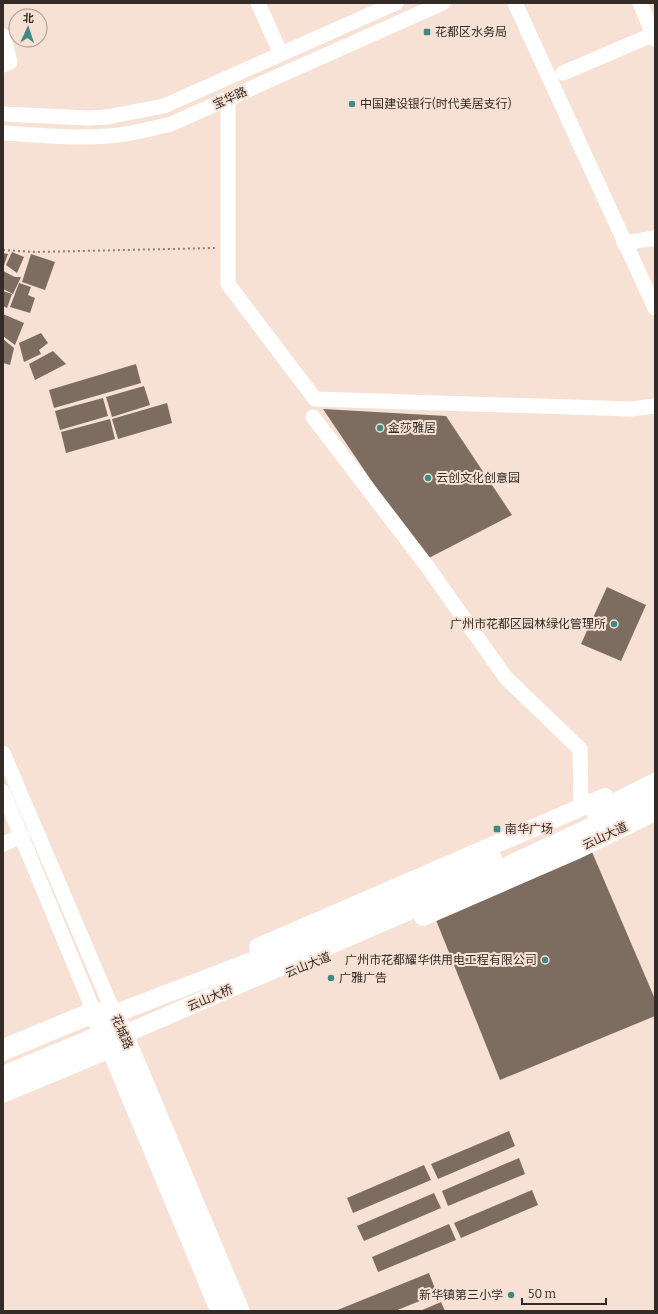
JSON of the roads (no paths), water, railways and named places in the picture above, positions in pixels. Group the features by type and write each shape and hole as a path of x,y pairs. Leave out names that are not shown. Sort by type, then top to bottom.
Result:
{"highway":[{"name":"云山大道","path":"5,1052 110,1025"},
{"name":"云山大道","path":"3,1092 110,1025"},
{"name":"花城路","path":"110,1025 222,1311"},
{"name":"花城路","path":"110,1025 239,1311"}],"main road":[{"path":"3,1075 110,1025 186,977 655,775"},
{"path":"414,902 557,829 655,782"},
{"name":"云山大道","path":"414,902 655,797"},
{"name":"云山大道","path":"110,1025 285,974 436,912 577,850 655,812"},
{"name":"云山大桥","path":"5,1052 414,902"},
{"name":"云山大桥","path":"3,1084 113,1040 414,902"}],"street":[{"path":"258,3 281,54"},
{"name":"宝华路","path":"3,114 88,118 143,111 164,106 396,3"},
{"name":"宝华路","path":"3,133 88,137 129,133 171,124 443,3"},
{"path":"514,3 655,308"},
{"path":"563,73 654,37 640,3"},
{"path":"3,36 10,62 3,65"},
{"path":"228,99 228,284 314,399 631,409 655,406"},
{"path":"624,243 655,238"},
{"path":"313,417 427,566 506,678 580,749 581,807"},
{"name":"花城路","path":"3,753 110,1025"},
{"name":"花城路","path":"3,792 110,1025"},
{"path":"3,844 22,836"}],"place":[{"name":"花都区水务局","path":"427,32"},
{"name":"中国建设银行(时代美居支行)","path":"352,104"},
{"name":"金莎雅居","path":"380,428"},
{"name":"云创文化创意园","path":"428,478"},
{"name":"广州市花都区园林绿化管理所","path":"614,624"},
{"name":"南华广场","path":"497,829"},
{"name":"广州市花都耀华供用电工程有限公司","path":"545,960"},
{"name":"广雅广告","path":"331,978"},
{"name":"新华镇第三小学","path":"511,1295"}]}
